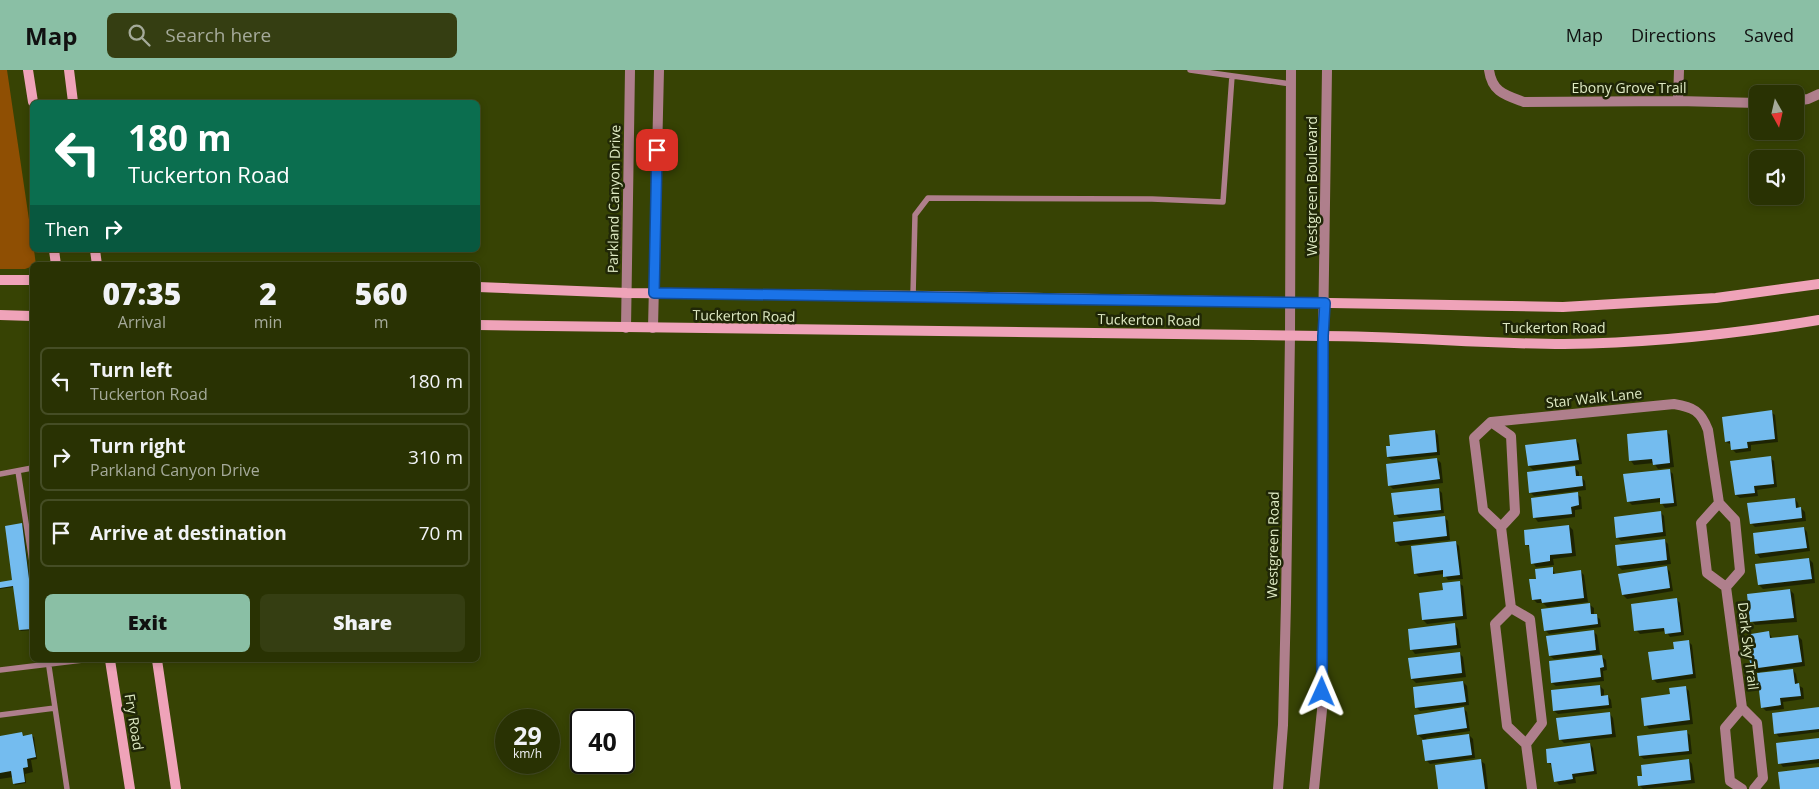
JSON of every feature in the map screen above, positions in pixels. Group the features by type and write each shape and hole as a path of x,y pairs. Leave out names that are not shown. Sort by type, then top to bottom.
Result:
{"main road":[{"path":"28,70 33,100"},
{"path":"69,70 73,100"},
{"path":"0,280 30,280"},
{"name":"Tuckerton Road","path":"480,287 627,293 1562,307 1716,298 1819,284"},
{"path":"0,315 30,316"},
{"name":"Tuckerton Road","path":"480,325 1323,336 1563,344 1655,341 1747,332 1819,320"},
{"name":"Fry Road","path":"110,662 130,789"},
{"path":"156,662 176,789"}],"street":[{"name":"Parkland Canyon Drive","path":"626,328 630,70"},
{"path":"653,328 659,70"},
{"name":"Westgreen Boulevard","path":"1290,302 1291,70"},
{"name":"Westgreen Boulevard","path":"1325,303 1327,70"},
{"name":"Ebony Grove Trail","path":"1488,70 1490,81 1502,94 1524,102 1678,101 1749,103"},
{"path":"1678,101 1679,70"},
{"path":"1804,100 1819,94"},
{"name":"Westgreen Road","path":"1278,789 1283,708 1290,302"},
{"path":"1314,789 1322,710 1323,336 1325,303"},
{"name":"Star Walk Lane","path":"1491,422 1674,404 1688,406 1704,419 1708,430 1719,503"},
{"path":"1500,527 1515,512 1511,436 1491,422 1474,438 1483,510 1500,527 1511,608"},
{"name":"Dark Sky Trail","path":"1726,587 1740,571 1735,520 1719,503 1701,523 1707,573 1726,587 1742,708 1757,723 1763,778 1754,789"},
{"path":"1511,608 1496,624 1507,726 1526,744 1532,789"},
{"path":"1511,608 1530,619 1542,723 1526,744"},
{"name":"Dark Sky Trail","path":"1742,708 1725,728 1730,781 1742,789"}],"lane":[{"path":"1190,70 1291,84"},
{"path":"913,296 915,215 928,198 1152,199 1223,202 1232,76"},
{"path":"0,474 30,468"},
{"path":"18,471 30,549"},
{"path":"0,670 48,662 67,789"},
{"path":"0,716 55,708"}],"shaded area":[{"path":"0,70 7,70 30,226 30,252 34,252 36,262 30,262 30,267 25,269 0,269"}],"building":[{"path":"1772,410 1775,439 1747,442 1748,448 1731,450 1730,441 1725,442 1722,417"},
{"path":"1435,430 1437,452 1387,457 1386,446 1390,446 1389,435"},
{"path":"1667,430 1670,463 1653,465 1652,459 1629,461 1627,434"},
{"path":"1576,439 1579,460 1528,466 1525,445"},
{"path":"1771,456 1774,484 1754,486 1755,493 1735,495 1730,461"},
{"path":"1437,458 1440,479 1388,486 1386,464"},
{"path":"1575,466 1576,476 1582,476 1583,486 1529,493 1527,472"},
{"path":"1670,469 1674,503 1660,504 1660,498 1627,502 1623,474"},
{"path":"1439,488 1441,510 1394,515 1391,493"},
{"path":"1578,492 1579,505 1571,507 1572,514 1533,518 1531,498"},
{"path":"1795,498 1796,508 1801,507 1802,518 1750,524 1747,503"},
{"path":"1661,511 1663,532 1616,538 1614,517"},
{"path":"1445,516 1447,536 1395,542 1393,522"},
{"path":"22,523 30,587 30,629 19,630 13,586 0,588 0,582 12,580 5,526"},
{"path":"1569,525 1572,553 1550,555 1550,561 1531,564 1529,545 1525,545 1524,530"},
{"path":"1804,527 1807,548 1755,554 1753,533"},
{"path":"1665,539 1667,560 1617,566 1615,545"},
{"path":"1456,541 1460,575 1443,577 1443,570 1414,574 1411,546"},
{"path":"1809,558 1812,579 1758,585 1755,564"},
{"path":"1667,566 1670,588 1622,595 1618,574"},
{"path":"1553,567 1553,574 1581,570 1584,598 1542,603 1541,599 1532,600 1529,579 1536,579 1535,569"},
{"path":"1460,581 1463,616 1422,620 1419,593 1443,590 1442,583"},
{"path":"1790,589 1794,618 1750,622 1747,594"},
{"path":"1677,598 1681,632 1665,634 1664,628 1634,631 1631,604"},
{"path":"1590,603 1591,614 1597,614 1598,624 1544,631 1541,609"},
{"path":"1455,623 1457,645 1410,650 1408,629"},
{"path":"1594,630 1596,650 1549,656 1546,636"},
{"path":"1769,631 1770,638 1798,635 1802,662 1751,669 1747,644 1753,643 1751,634"},
{"path":"1689,640 1693,674 1652,680 1648,652 1674,649 1673,642"},
{"path":"1460,652 1462,673 1411,679 1408,658"},
{"path":"1602,655 1604,667 1600,668 1601,677 1551,683 1549,661"},
{"path":"1793,669 1795,684 1799,683 1801,696 1780,698 1781,705 1761,708 1757,673"},
{"path":"1463,681 1466,702 1415,708 1413,687"},
{"path":"1600,685 1601,696 1608,695 1609,705 1553,711 1551,690"},
{"path":"1686,686 1690,720 1644,726 1641,698 1670,694 1669,688"},
{"path":"1464,707 1467,728 1417,735 1414,715"},
{"path":"1819,707 1819,729 1774,734 1772,713"},
{"path":"1610,712 1612,734 1559,740 1556,718"},
{"path":"1687,730 1689,751 1639,756 1637,736"},
{"path":"22,732 23,736 32,734 36,757 27,759 28,767 23,768 25,782 13,784 11,771 0,773 0,736"},
{"path":"1469,734 1472,755 1425,761 1422,740"},
{"path":"1819,738 1819,759 1778,764 1776,743"},
{"path":"1590,743 1594,771 1572,774 1573,779 1554,782 1551,763 1547,763 1546,749"},
{"path":"1481,759 1485,789 1438,789 1435,765"},
{"path":"1689,759 1691,780 1638,786 1637,776 1642,776 1641,765"},
{"path":"1819,767 1819,789 1780,789 1778,772"}],"route":[{"path":"657,150 654,293 1325,303 1323,336 1324,589 1322,692"}]}
